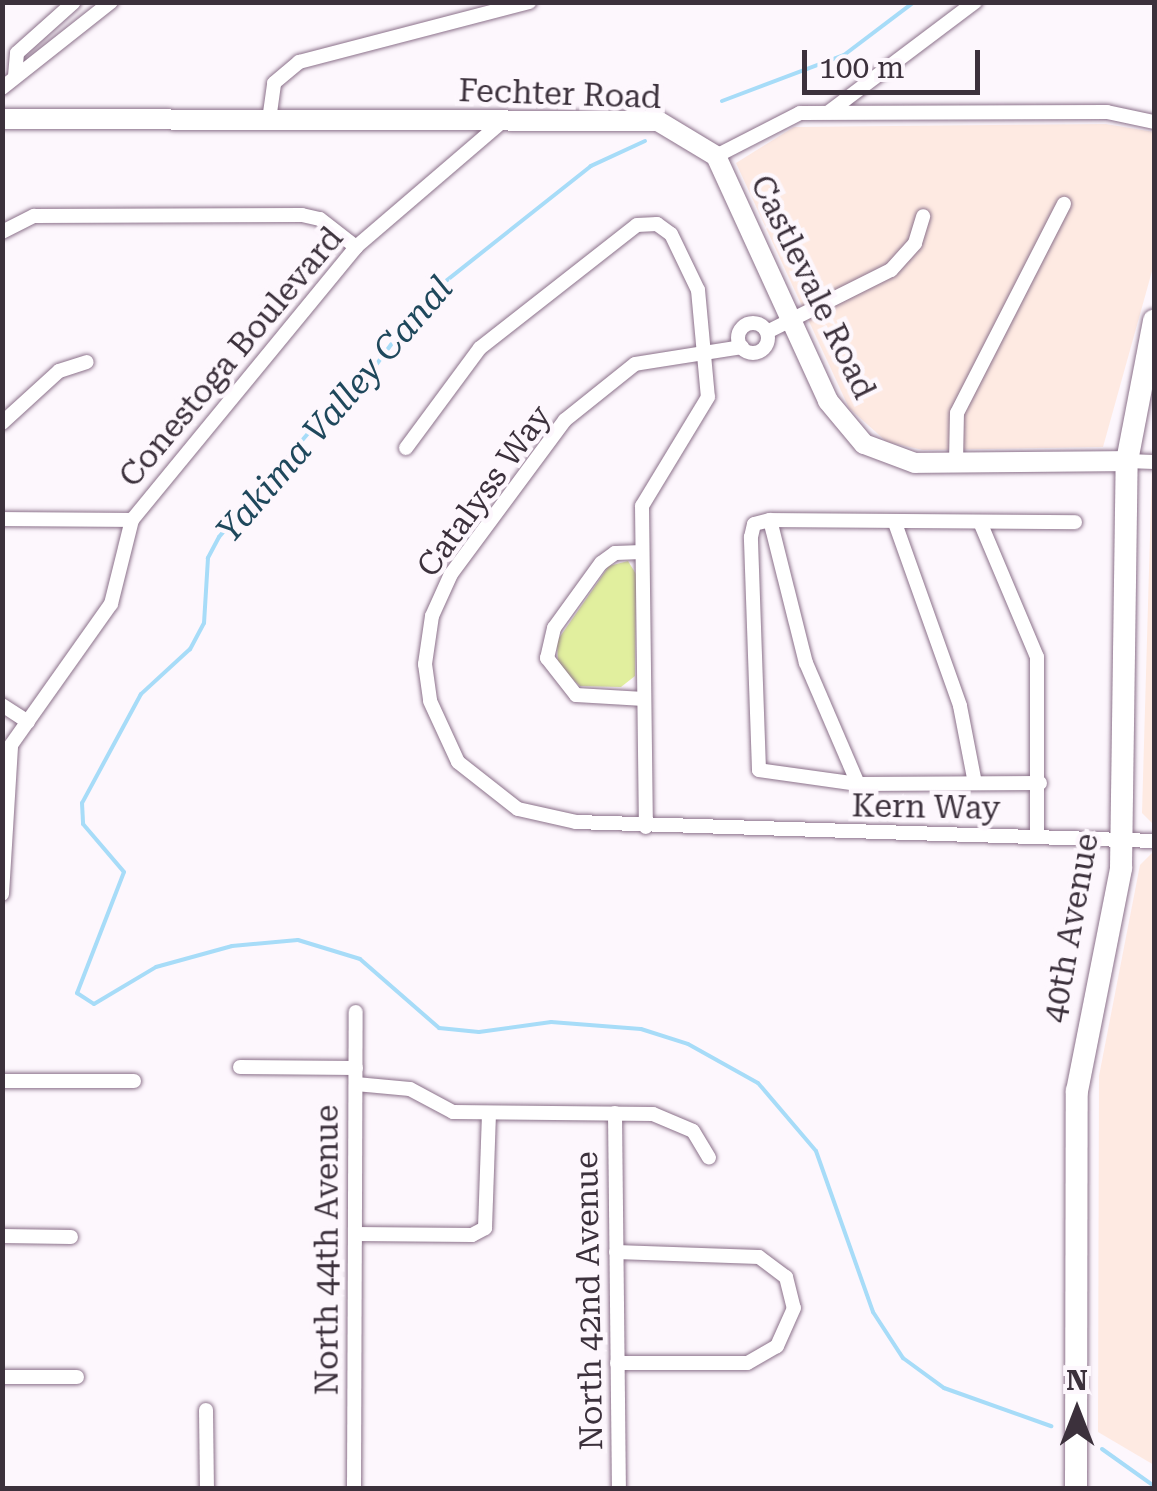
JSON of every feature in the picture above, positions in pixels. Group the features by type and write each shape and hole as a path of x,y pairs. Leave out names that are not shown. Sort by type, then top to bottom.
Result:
{"main road":[{"name":"40th Avenue","path":"1076,1488 1077,1091 1123,841 1127,461 1154,321"}],"street":[{"path":"15,76 17,53 74,2"},
{"path":"2,88 111,2"},
{"path":"269,120 274,83 298,62 529,2"},
{"path":"828,113 975,2"},
{"path":"716,156 788,115 1107,112 1154,122"},
{"name":"Fechter Road","path":"2,119 658,121 716,156"},
{"name":"Conestoga Boulevard","path":"2,894 6,766 28,722 119,590 132,520 356,247 504,120"},
{"name":"Castlevale Road","path":"716,156 793,315 828,401 864,444 915,463 1154,462"},
{"path":"956,463 957,414 1064,204"},
{"path":"2,232 34,216 302,215 320,218 356,247"},
{"name":"Catalyss Way","path":"696,830 544,818 473,778 448,745 430,701 427,642 452,574 565,420 635,364 742,347 759,352 767,332 793,315 891,270 915,244 923,216"},
{"path":"406,448 480,348 638,225 657,224 671,234 698,290 706,407 642,506 646,827"},
{"name":"Catalyss Way","path":"742,347 745,325 767,332"},
{"path":"2,423 59,371 88,362"},
{"path":"2,519 132,520"},
{"path":"770,520 806,663 858,784"},
{"path":"1040,783 858,784 782,778 759,770 753,758 751,537 754,524 770,520 1075,522"},
{"path":"896,522 960,706 975,783"},
{"path":"980,522 1036,658 1040,783 1037,836"},
{"path":"642,552 600,563 554,628 548,658 576,695 644,699"},
{"path":"2,705 28,722"},
{"name":"Kern Way","path":"696,830 1154,841"},
{"path":"356,1012 356,1076 387,1083 454,1112 615,1114 678,1120 709,1158"},
{"name":"North 44th Avenue","path":"240,1067 356,1076 354,1488"},
{"path":"2,1081 134,1081"},
{"path":"355,1234 472,1235 484,1228 489,1113"},
{"name":"North 42nd Avenue","path":"615,1114 619,1488"},
{"path":"2,1236 71,1236"},
{"path":"616,1252 759,1256 786,1278 794,1308 777,1346 747,1363 617,1363"},
{"path":"2,1378 77,1378"},
{"path":"206,1410 207,1488"}],"shaded area":[{"path":"1106,124 1154,132 1154,264 1103,447 923,450 887,442 849,408 736,163 794,127"},
{"path":"1154,397 1154,825 1142,813"},
{"path":"1154,851 1154,1465 1098,1432 1099,1076 1140,865"}],"green space":[{"path":"628,561 636,574 635,676 621,687 580,686 558,665 557,641 609,566"}],"waterway":[{"name":"Yakima Valley Canal","path":"722,101 844,55 914,2"},
{"name":"Yakima Valley Canal","path":"645,141 591,166 426,297 357,391 311,430 219,537 208,558 204,623 190,649 141,694 82,803 83,824 124,872 77,993 94,1004 156,967 232,946 298,940 360,959 439,1028 479,1032 551,1022 641,1029 688,1044 758,1083 816,1151 873,1312 903,1358 944,1388 1051,1426"},
{"name":"Yakima Valley Canal","path":"1102,1449 1154,1486"}]}
